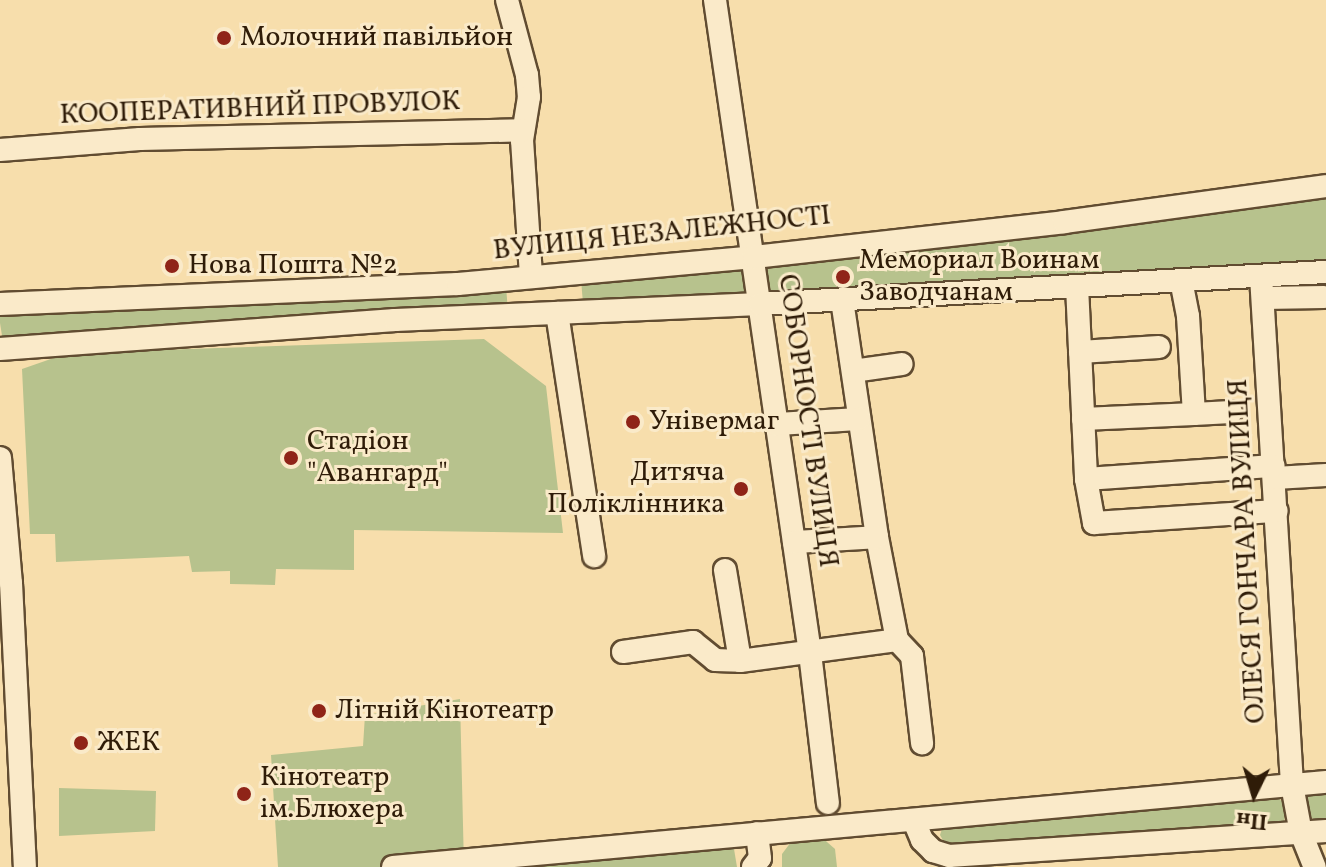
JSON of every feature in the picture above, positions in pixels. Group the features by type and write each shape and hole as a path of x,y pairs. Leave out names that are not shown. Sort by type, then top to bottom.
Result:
{"street":[{"path":"507,0 527,75 529,97 522,130 531,276"},
{"name":"СОБОРНОСТІ ВУЛИЦЯ","path":"715,0 810,653 828,803"},
{"name":"КООПЕРАТИВНИЙ ПРОВУЛОК","path":"0,150 140,139 522,130"},
{"name":"ВУЛИЦЯ НЕЗАЛЕЖНОСТІ","path":"0,304 458,284 754,257 1064,222 1326,186"},
{"path":"0,349 395,320 842,300 1326,272"},
{"name":"ОЛЕСЯ ГОНЧАРА ВУЛИЦЯ","path":"1261,276 1292,785 1301,833 1315,867"},
{"path":"1181,280 1188,316 1194,414"},
{"path":"1077,286 1086,479 1094,523 1277,511"},
{"path":"1263,298 1325,303"},
{"path":"842,300 877,537 897,640 912,656 922,743"},
{"path":"557,313 594,556"},
{"path":"1080,352 1159,347"},
{"path":"853,371 902,364"},
{"path":"1083,419 1231,412"},
{"path":"777,424 859,419"},
{"path":"0,458 7,636 25,867"},
{"path":"1086,479 1275,472 1326,475"},
{"path":"794,542 877,537"},
{"path":"725,570 740,661"},
{"path":"623,652 693,642 715,660 740,661 897,640"},
{"path":"393,867 1326,782"},
{"path":"914,821 922,840 933,851 949,856 1075,857 1326,831"},
{"path":"757,833 758,864"}],"green space":[{"path":"1326,192 1326,266 770,295 765,264"},
{"path":"741,267 746,295 583,303 581,280"},
{"path":"506,286 508,312 3,342 0,323 0,312"},
{"name":"Стадіон \"Авангард\"","path":"484,339 546,386 563,533 354,530 354,570 276,569 275,585 230,584 230,571 192,572 189,556 56,562 55,534 30,534 22,369 68,353"},
{"path":"460,699 464,867 278,867 271,755 363,746 365,715"},
{"path":"59,788 156,791 155,831 59,836"},
{"path":"1326,790 1326,821 1319,822 1308,816 1305,797"},
{"path":"1277,797 1286,805 1284,823 954,846 945,844 940,835 943,826"},
{"path":"819,835 835,849 837,867 782,867 782,854 794,838"},
{"path":"733,843 737,867 481,867"}],"place":[{"name":"Молочний павільйон","path":"224,38"},
{"name":"Нова Пошта №2","path":"172,266"},
{"name":"Мемориал Воинам Заводчанам","path":"843,277"},
{"name":"Універмаг","path":"633,422"},
{"name":"Стадіон \"Авангард\"","path":"291,458"},
{"name":"Дитяча Поліклінника","path":"741,489"},
{"name":"Літній Кінотеатр","path":"319,711"},
{"name":"ЖЕК","path":"81,743"},
{"name":"Кінотеатр ім.Блюхера","path":"244,794"}]}
